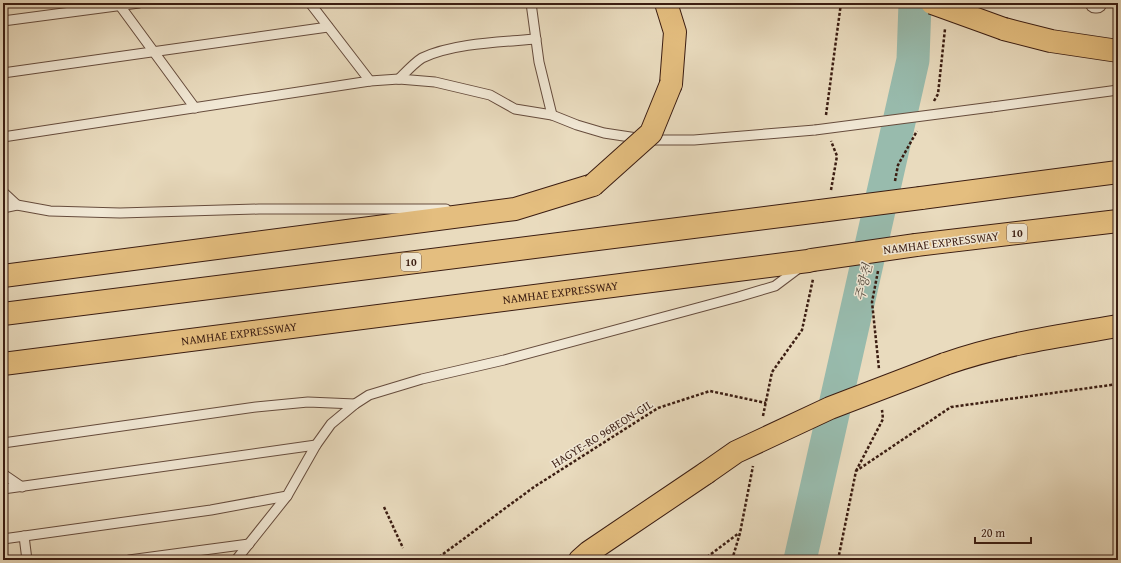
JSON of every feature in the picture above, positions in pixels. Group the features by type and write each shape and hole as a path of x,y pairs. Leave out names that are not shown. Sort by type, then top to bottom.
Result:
{"highway":[{"path":"3,276 515,209 593,185 651,133 671,84 675,32 666,3"},
{"path":"932,3 1004,29 1051,41 1118,51"},
{"name":"10","path":"3,314 1118,172"},
{"name":"NAMHAE EXPRESSWAY","path":"3,364 810,261 916,245 1118,221"},
{"path":"580,560 589,552 736,452 830,408 969,356 1012,344 1118,326"}],"lane":[{"path":"3,21 119,4 139,3"},
{"path":"310,3 370,81"},
{"path":"531,3 539,62 552,115"},
{"path":"119,4 195,108"},
{"path":"3,73 328,26"},
{"path":"399,79 421,59 442,51 486,43 536,39"},
{"path":"3,137 370,81 399,79 435,82 490,95 516,109 552,115 604,134 650,140 694,140 815,130 1118,90"},
{"path":"3,192 17,205"},
{"path":"3,208 17,205 50,211 120,213 259,209 515,209"},
{"path":"236,560 288,496 316,445 331,424 355,404 369,395 422,379 504,360 775,286 810,261"},
{"path":"3,443 256,407 308,402 355,404"},
{"path":"3,490 316,445"},
{"path":"3,474 22,487"},
{"path":"3,539 211,510 288,496"},
{"path":"24,536 27,560"},
{"path":"129,560 249,544"}],"path":[{"path":"931,106 938,94 946,26"},
{"path":"894,188 898,165 920,125"},
{"path":"879,264 872,302 879,374"},
{"path":"856,471 951,407 1118,384"},
{"name":"HAGYE-RO 96BEON-GIL","path":"435,560 534,487 658,408 710,391 766,403 763,419"},
{"path":"838,560 856,471 883,419 882,404"},
{"path":"732,560 740,533 754,464"},
{"path":"384,507 402,548"},
{"path":"703,560 740,533"}],"waterway":[{"name":"주항천","path":"800,560 913,60 915,3"}]}
